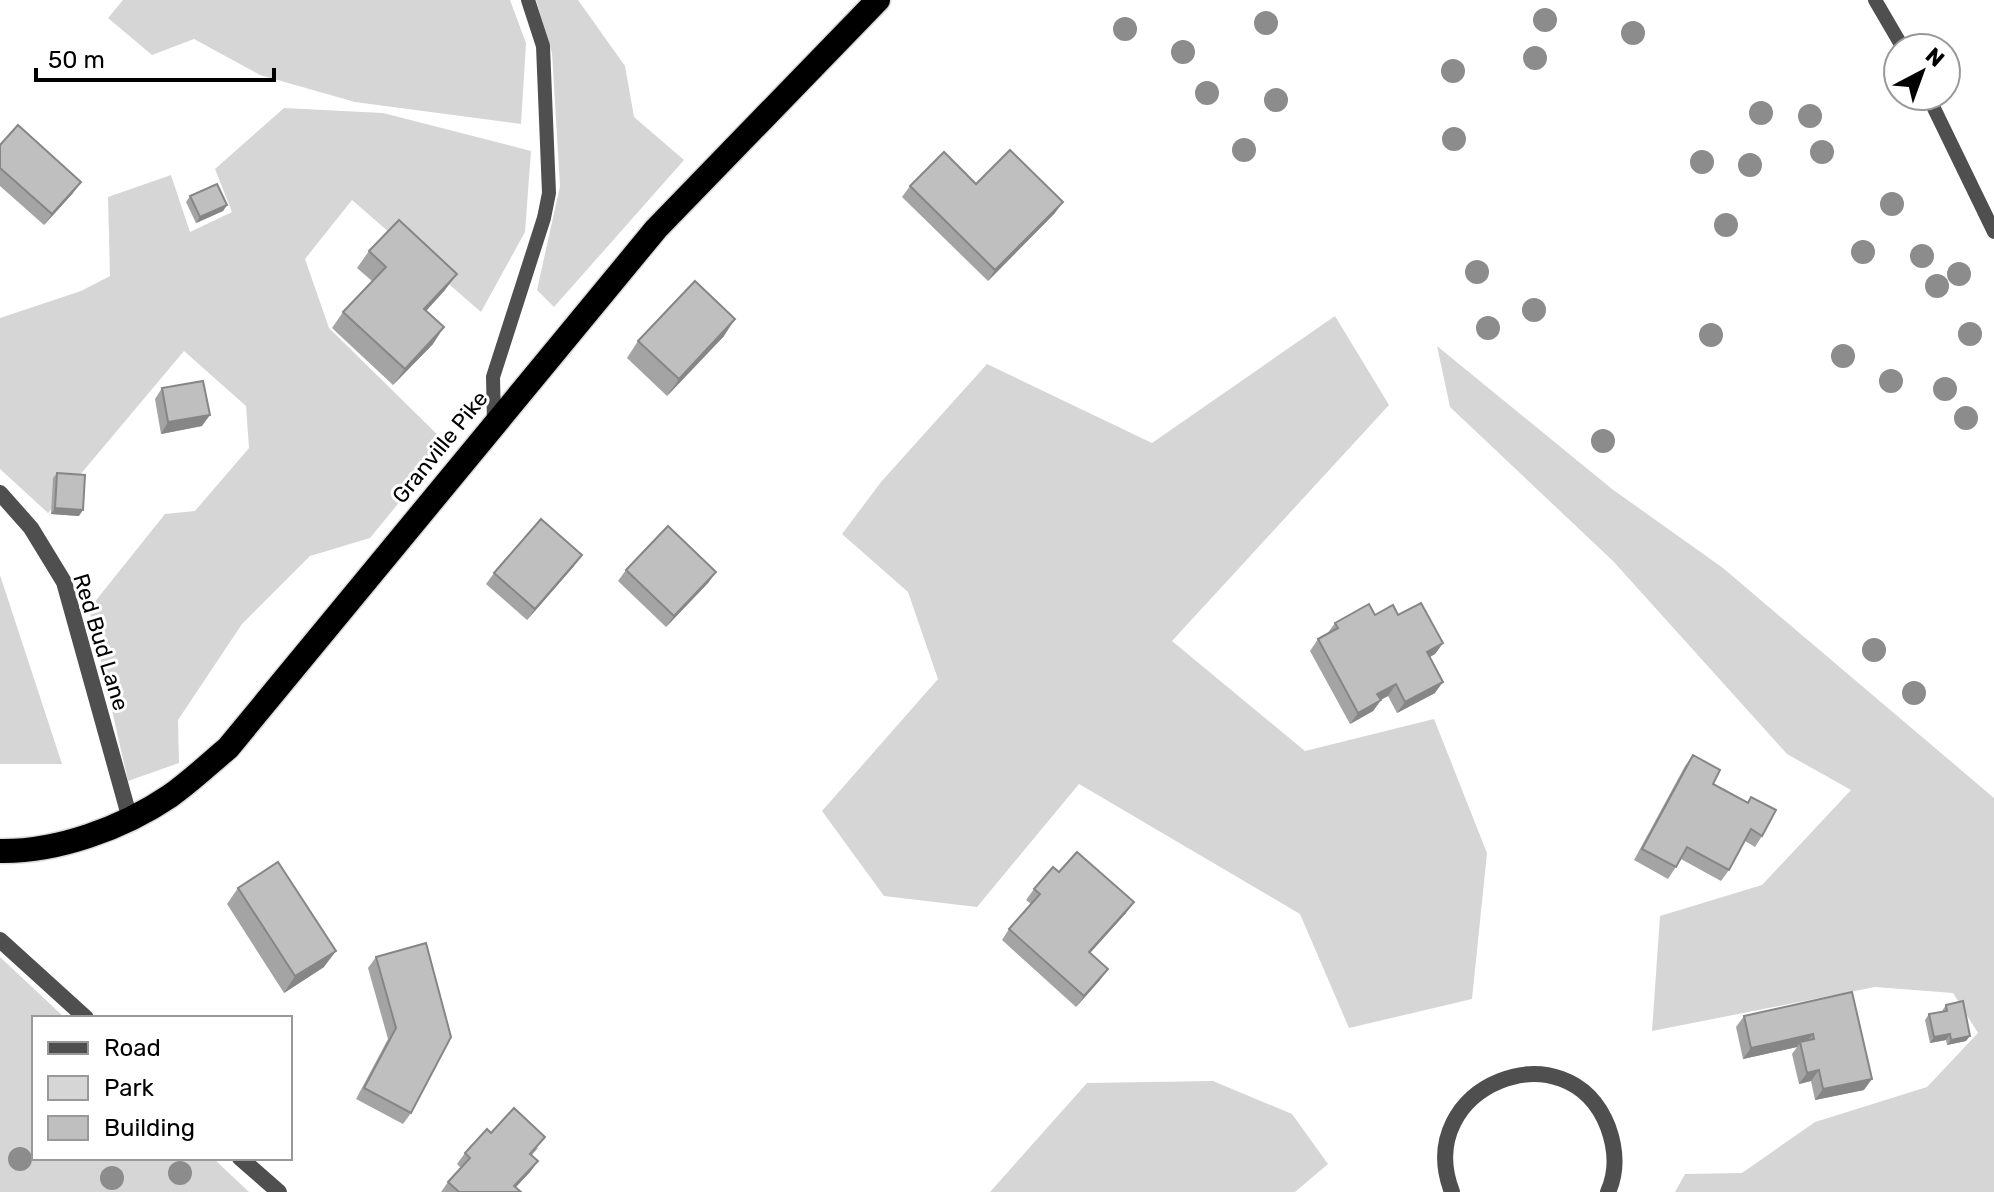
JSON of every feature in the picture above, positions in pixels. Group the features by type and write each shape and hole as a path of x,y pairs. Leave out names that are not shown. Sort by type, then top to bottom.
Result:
{"highway":[{"name":"Granville Pike","path":"0,851 49,847 130,819 171,795 228,748 656,229 878,0"}],"street":[{"name":"Red Bud Lane","path":"0,493 31,528 64,582 130,819"},
{"path":"0,940 84,1016"},
{"path":"1452,1192 1445,1173 1446,1140 1460,1109 1484,1086 1516,1074 1550,1075 1577,1085 1603,1114 1615,1146 1614,1180 1608,1192"},
{"path":"242,1160 279,1192"}],"lane":[{"path":"494,422 493,377 544,218 549,193 543,46 528,0"},
{"path":"1875,0 1894,32"},
{"path":"1936,112 1994,232"}],"green space":[{"path":"123,0 510,0 526,43 521,124 355,102 260,75 194,39 152,55 108,18"},
{"path":"536,0 578,0 625,66 634,117 684,160 554,307 537,290 560,186 552,53"},
{"path":"284,108 383,113 531,151 525,232 481,312 352,200 305,259 329,328 447,444 370,538 310,556 242,624 178,720 179,763 128,781 89,609 165,514 195,511 249,448 246,406 184,351 48,513 0,469 0,318 81,291 110,276 108,197 171,175 190,232 232,212 215,169"},
{"path":"1335,316 1389,405 1172,641 1305,751 1434,719 1487,853 1472,999 1349,1028 1300,914 1079,784 977,907 884,896 822,811 938,679 908,592 842,534 881,482 987,364 1152,443"},
{"path":"1437,346 1612,489 1723,568 1994,798 1994,1192 1675,1192 1685,1174 1742,1173 1815,1122 1927,1087 1978,1033 1953,993 1875,987 1652,1031 1660,916 1762,885 1851,790 1787,754 1613,561 1450,407"},
{"path":"0,575 62,764 0,764"},
{"path":"0,957 63,1016 32,1016 32,1160 215,1160 249,1192 0,1192"},
{"path":"1213,1081 1292,1114 1328,1164 1295,1192 990,1192 1087,1083"}],"building":[{"path":"18,125 81,182 52,214 0,168 0,145"},
{"path":"1010,150 1063,202 995,270 910,186 944,152 976,184"},
{"path":"217,184 227,205 200,217 190,196"},
{"path":"399,220 457,274 424,309 444,327 405,369 343,312 386,267 369,251"},
{"path":"695,281 735,319 679,379 638,341"},
{"path":"203,381 210,415 168,422 162,388"},
{"path":"57,473 85,475 83,510 55,508"},
{"path":"541,519 582,555 535,609 494,573"},
{"path":"668,526 716,572 674,616 626,570"},
{"path":"1421,603 1443,643 1427,652 1443,682 1405,702 1396,684 1377,694 1381,700 1358,713 1318,639 1338,628 1335,623 1369,604 1375,615 1393,605 1398,615"},
{"path":"1693,755 1720,770 1713,784 1748,803 1751,797 1776,810 1762,836 1751,829 1729,870 1687,847 1676,867 1642,849"},
{"path":"1077,852 1134,902 1089,952 1108,969 1084,996 1009,929 1040,894 1034,889 1053,867 1059,872"},
{"path":"278,862 336,951 295,976 238,888"},
{"path":"426,943 451,1037 411,1113 364,1088 396,1028 376,957"},
{"path":"1852,992 1872,1079 1823,1089 1819,1070 1807,1073 1800,1042 1814,1039 1813,1034 1751,1048 1744,1016"},
{"path":"1963,1001 1970,1036 1951,1040 1950,1034 1934,1037 1929,1014 1947,1011 1946,1005"},
{"path":"514,1108 545,1137 530,1154 538,1161 514,1186 521,1192 459,1192 448,1182 470,1158 465,1153 487,1129 491,1133"}]}
